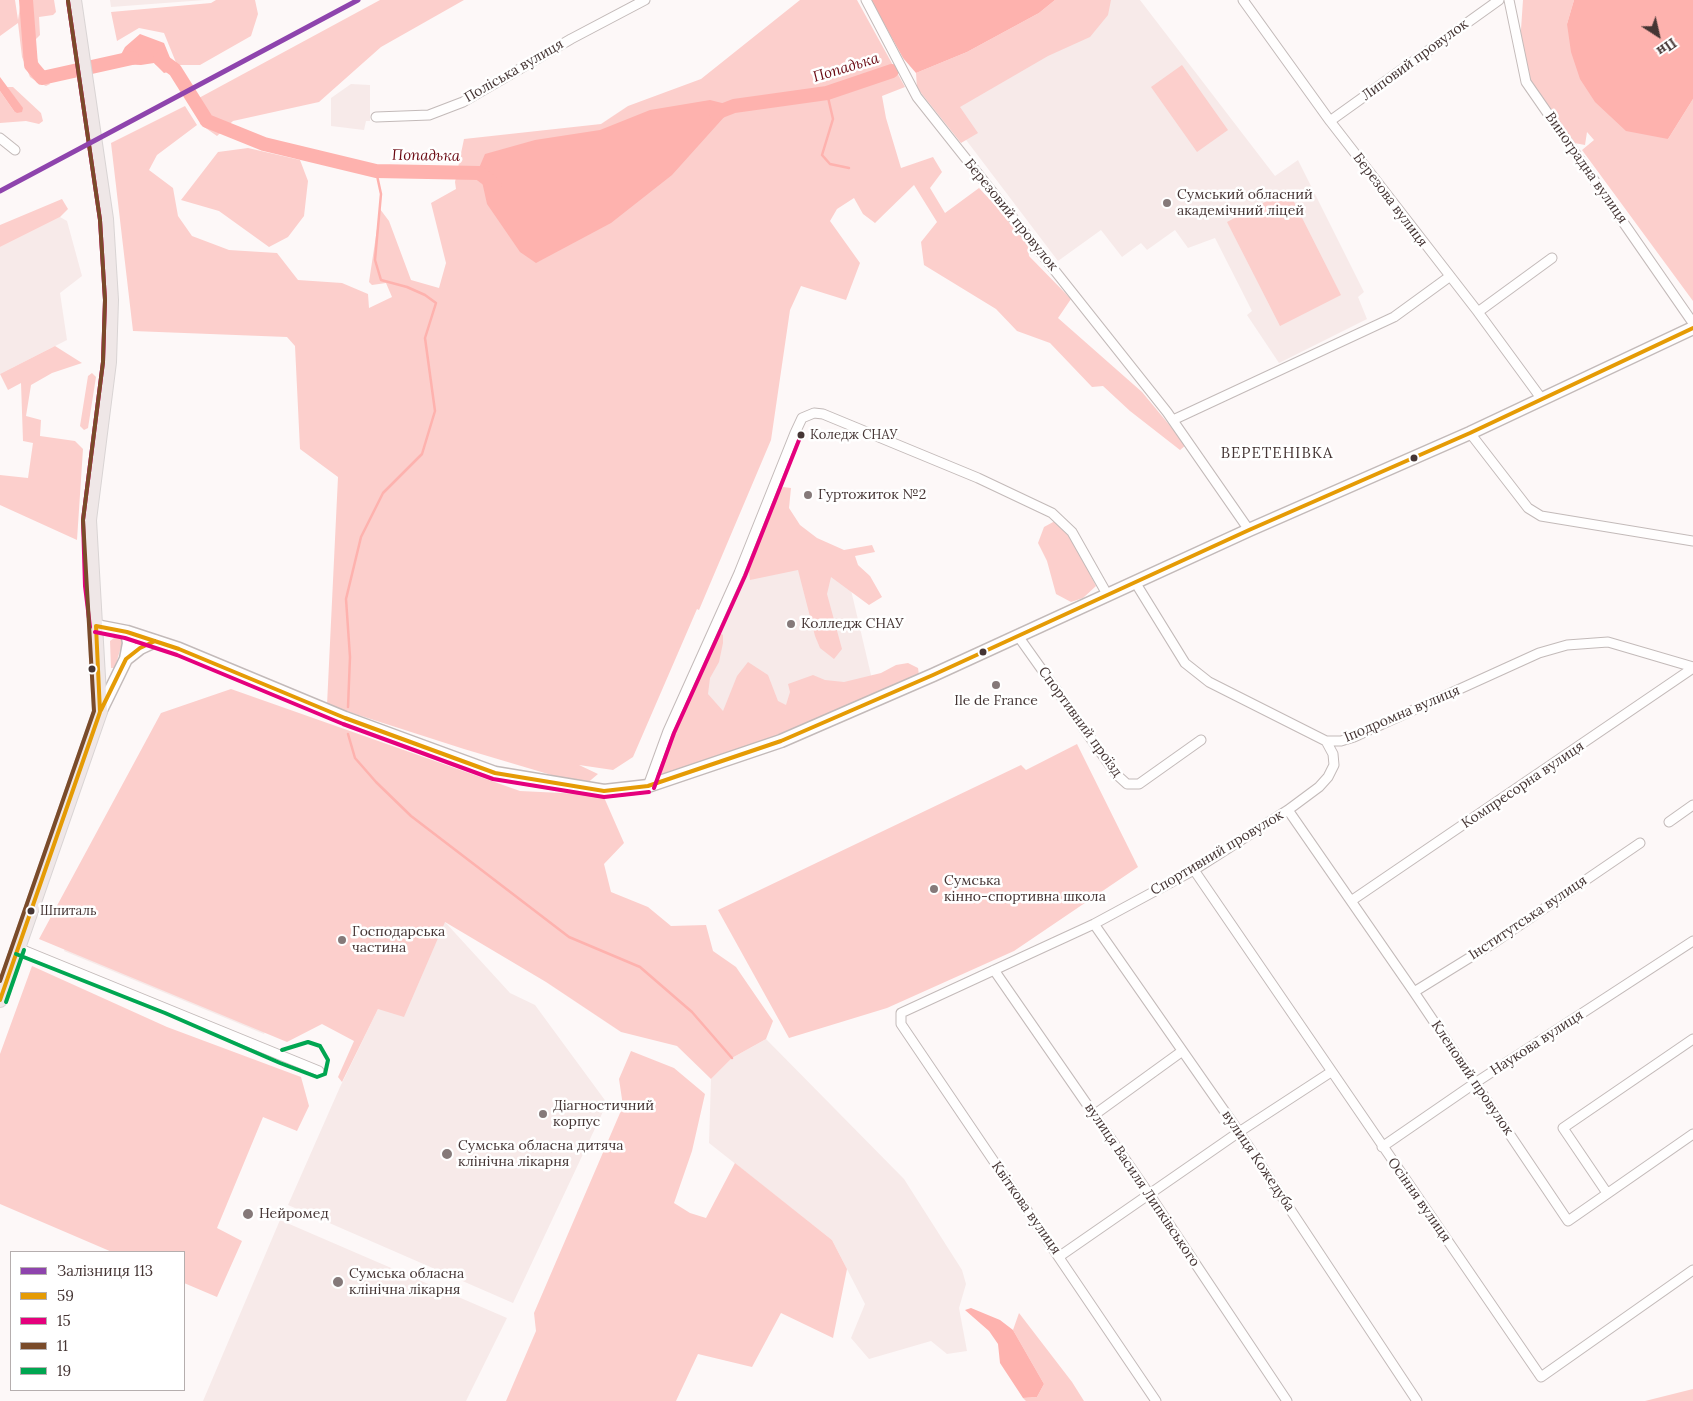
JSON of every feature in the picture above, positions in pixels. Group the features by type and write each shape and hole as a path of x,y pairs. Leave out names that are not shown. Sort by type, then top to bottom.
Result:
{"main road":[{"path":"0,1000 100,712 96,626 91,586 89,520 109,362 110,300 106,219 74,0"}],"street":[{"name":"Поліська вулиця","path":"376,116 429,115 463,102 571,39 645,0"},
{"name":"Березовий провулок","path":"866,0 876,24 918,98 1173,420 1249,530"},
{"name":"Березова вулиця","path":"1243,0 1330,121 1478,312 1541,398"},
{"name":"Липовий провулок","path":"1330,121 1499,0"},
{"name":"Виноградна вулиця","path":"1509,0 1526,82 1693,323"},
{"path":"0,138 15,150"},
{"path":"1478,312 1552,258"},
{"path":"1173,420 1394,317 1449,277"},
{"path":"96,626 127,632 155,641 345,718 495,773 604,791 648,786 781,741 1018,636 1249,530 1470,433 1693,328"},
{"path":"648,786 668,731 739,573 802,418 814,413 823,414 978,478 1052,514 1072,532 1107,594"},
{"path":"1470,433 1528,508 1541,516 1693,541"},
{"name":"Іподромна вулиця","path":"1135,582 1185,663 1209,682 1326,741 1341,741 1354,737 1539,653 1567,646 1608,642 1693,668"},
{"path":"100,712 126,659 129,644 127,632"},
{"name":"Спортивний проїзд","path":"1018,636 1116,774 1127,784 1139,784 1201,740"},
{"path":"126,659 140,648 155,641"},
{"name":"Компресорна вулиця","path":"1352,901 1693,668"},
{"name":"Спортивний провулок","path":"902,1013 1094,924 1194,870 1288,810 1328,777 1334,765 1333,754 1326,741"},
{"path":"1669,822 1693,805"},
{"name":"Кленовий провулок","path":"1288,810 1414,992 1568,1221 1693,1134"},
{"name":"Інститутська вулиця","path":"1414,992 1495,942 1640,843"},
{"name":"Осіння вулиця","path":"1194,870 1382,1148 1542,1377 1693,1270"},
{"name":"вулиця Кожедуба","path":"1094,924 1181,1052 1239,1132 1418,1401"},
{"name":"Наукова вулиця","path":"1382,1148 1475,1083 1693,941"},
{"path":"18,948 319,1071"},
{"name":"вулиця Василя Липківського","path":"994,970 1149,1194 1287,1401"},
{"name":"Квіткова вулиця","path":"902,1013 901,1024 963,1118 1060,1256 1156,1401"},
{"path":"1607,1193 1563,1128 1693,1039"},
{"path":"1094,1115 1181,1052"},
{"path":"1060,1256 1239,1132 1331,1072"}],"shaded area":[{"path":"0,0 15,0 18,20 21,0 54,0 56,12 53,15 39,17 40,35 33,45 39,65 50,84 46,86 30,77 22,57 18,23 0,36"},
{"path":"110,0 205,0 111,7"},
{"path":"216,0 255,0 258,14 251,36 200,65 177,65 164,33 139,28 117,41 111,12 211,3"},
{"path":"380,0 464,0 381,47 319,102 233,121 217,136 200,124 197,99"},
{"path":"800,0 857,0 905,87 882,96 886,118 901,168 933,157 942,172 930,188 945,213 979,188 1027,239 1029,256 1071,299 1058,318 1142,392 1186,445 1180,450 1130,411 1103,386 1092,387 1050,343 1017,331 996,309 924,265 921,242 937,222 914,185 875,223 863,214 854,198 837,209 830,221 860,263 846,300 801,286 790,310 771,440 699,610 697,609 633,757 613,770 579,765 598,774 585,785 327,705 338,477 300,449 295,346 287,337 133,331 111,143 185,106 197,125 157,155 149,170 173,188 178,216 192,236 229,250 277,253 298,280 342,283 368,294 369,308 392,297 386,283 372,285 369,282 380,209 389,221 411,280 439,288 446,263 431,203 456,189 455,182 464,139 601,124 628,106 701,79"},
{"path":"871,0 1055,0 1039,13 967,52 916,73 903,58"},
{"path":"1055,0 1111,0 1108,15 1090,37 1048,56 960,107 978,133 961,143 917,88 916,73 967,52 1039,13"},
{"name":"Сумський обласний академічний ліцей","path":"1100,0 1140,0 1275,176 1298,160 1364,292 1358,297 1367,319 1279,363 1247,315 1252,311 1215,238 1188,248 1175,230 1147,250 1141,243 1122,257 1101,230 1058,261 938,103"},
{"path":"1523,0 1574,0 1567,24 1668,139 1693,99 1693,301 1582,150 1594,140 1587,132 1585,145 1569,142 1524,78 1520,44"},
{"path":"1574,0 1693,0 1693,99 1668,139 1626,131 1595,102 1580,79 1571,52 1567,24"},
{"path":"140,34 164,43 175,70 164,73 154,63 141,65 116,64 125,47"},
{"path":"1182,65 1228,130 1197,152 1151,87"},
{"path":"0,77 23,108 22,112 17,113 14,111 0,91"},
{"path":"351,84 370,85 370,121 366,121 364,130 331,126 331,98"},
{"path":"7,87 13,87 41,113 43,121 39,124 26,121 0,123 0,91 14,111 22,108"},
{"path":"710,100 734,106 672,175 611,223 536,263 520,252 487,204 479,168 485,154 535,140 600,130 650,110"},
{"path":"248,148 300,160 308,181 304,216 288,237 269,247 219,211 181,200 218,152"},
{"path":"1288,190 1341,295 1280,326 1227,222"},
{"path":"62,199 68,209 60,217 0,247 0,225"},
{"path":"60,217 67,221 82,276 60,293 67,340 0,374 0,247"},
{"path":"55,346 82,363 52,373 31,385 26,416 41,420 40,436 75,441 83,449 77,540 0,505 0,475 28,478 33,443 23,441 21,383 8,390 0,374"},
{"path":"92,373 96,377 88,428 84,430 80,426 88,376"},
{"path":"783,487 791,488 789,508 800,525 817,538 844,550 872,545 875,552 855,556 858,565 870,576 882,597 869,605 831,577 827,594 842,649 834,659 820,648 815,636 798,570 750,580 748,564 758,544 769,509"},
{"path":"1055,521 1070,534 1096,586 1083,598 1071,602 1056,594 1047,561 1038,543 1044,527"},
{"name":"Колледж СНАУ","path":"770,523 843,556 875,692 650,782"},
{"path":"716,631 723,635 723,643 719,662 710,678 708,694 723,711 737,676 748,662 768,675 778,701 786,705 790,692 788,684 813,675 825,680 844,682 881,673 896,665 908,663 918,668 919,675 822,720 650,782 668,754 672,731"},
{"path":"118,635 122,643 115,668 111,668 110,641"},
{"path":"231,689 520,791 603,795 624,843 604,864 611,892 648,907 671,926 706,925 713,951 736,967 773,1021 766,1039 732,1058 711,1079 677,1046 621,1032 546,982 445,922 404,1017 378,1009 342,1082 338,1077 354,1041 322,1024 287,1042 39,939 161,713"},
{"path":"162,719 445,922 510,993 535,1005 607,1103 513,1303 288,1205 340,1087 378,1009 308,934 264,1034 64,951"},
{"name":"Сумська кінно-спортивна школа","path":"1077,744 1138,867 1014,951 887,1008 789,1038 718,910 1021,765 1026,770"},
{"path":"32,966 167,1027 301,1077 309,1106 297,1131 263,1117 217,1228 242,1241 217,1297 185,1283 185,1251 110,1251 0,1204 0,1054"},
{"path":"766,1039 904,1179 962,1270 966,1284 959,1308 967,1351 947,1354 931,1341 869,1359 851,1338 865,1304 832,1240 709,1143 711,1079 732,1058"},
{"path":"631,1051 674,1068 705,1094 692,1151 674,1203 690,1213 706,1218 735,1163 832,1240 847,1269 833,1338 781,1313 752,1367 698,1354 676,1401 506,1401 536,1331 534,1313 623,1106 619,1079"},
{"name":"Сумська обласна клінічна лікарня","path":"280,1220 507,1318 466,1401 203,1401"},
{"path":"971,1308 1000,1320 1013,1330 1044,1384 1037,1397 1023,1398 1000,1363 998,1344 989,1331 965,1310"},
{"path":"1019,1313 1072,1382 1084,1401 1026,1401 1023,1398 1037,1397 1044,1384 1013,1330"},
{"path":"1693,1389 1693,1401 1645,1401"}],"waterway":[{"name":"Попадька","path":"26,0 31,65 42,78 132,58"},
{"name":"Попадька","path":"160,59 175,70 207,121 264,144 376,171 479,173 495,185"},
{"name":"Попадька","path":"716,113 734,106 827,93 892,71"},
{"path":"827,93 833,119 822,155 830,164 849,168"},
{"path":"348,707 350,657 346,599 361,537 383,493 422,454 435,411 425,338 436,303 425,295 407,287 381,280 375,260 381,194 376,171"},
{"path":"348,734 355,758 376,782 411,816 569,937 640,967 692,1012 732,1058"}],"rail line":[{"name":"113","path":"0,191 358,0"}],"transit line":[{"name":"15","path":"68,1 100,220 105,300 103,362 83,520 85,586 90,627"},
{"name":"11","path":"0,981 94,711 83,520 103,362 105,300 100,220 68,1"},
{"name":"59","path":"0,1000 100,712 96,626 127,632 179,649 345,718 495,773 604,791 648,786 781,741 933,675 1249,530 1470,433 1693,328"},
{"name":"15","path":"654,788 674,733 745,576 801,435"},
{"name":"15","path":"95,632 125,638 177,655 343,724 493,779 604,797 649,792"},
{"name":"59","path":"101,710 126,659 140,648 155,641"},
{"name":"19","path":"6,1002 24,950"},
{"name":"19","path":"16,954 165,1013 280,1063 317,1077 325,1074 328,1060 320,1046 308,1042 282,1050"}],"place":[{"name":"Сумський обласний академічний ліцей","path":"1167,203"},
{"name":"Коледж СНАУ","path":"801,435"},
{"name":"Гуртожиток №2","path":"808,495"},
{"name":"Колледж СНАУ","path":"791,624"},
{"name":"Ile de France","path":"996,685"},
{"name":"Сумська кінно-спортивна школа","path":"934,889"},
{"name":"Шпиталь","path":"31,911"},
{"name":"Господарська частина","path":"342,940"},
{"name":"Діагностичний корпус","path":"543,1114"},
{"name":"Сумська обласна дитяча клінічна лікарня","path":"447,1154"},
{"name":"Нейромед","path":"248,1214"},
{"name":"Сумська обласна клінічна лікарня","path":"338,1282"}],"district":[{"name":"ВЕРЕТЕНІВКА","path":"1277,454"}]}
